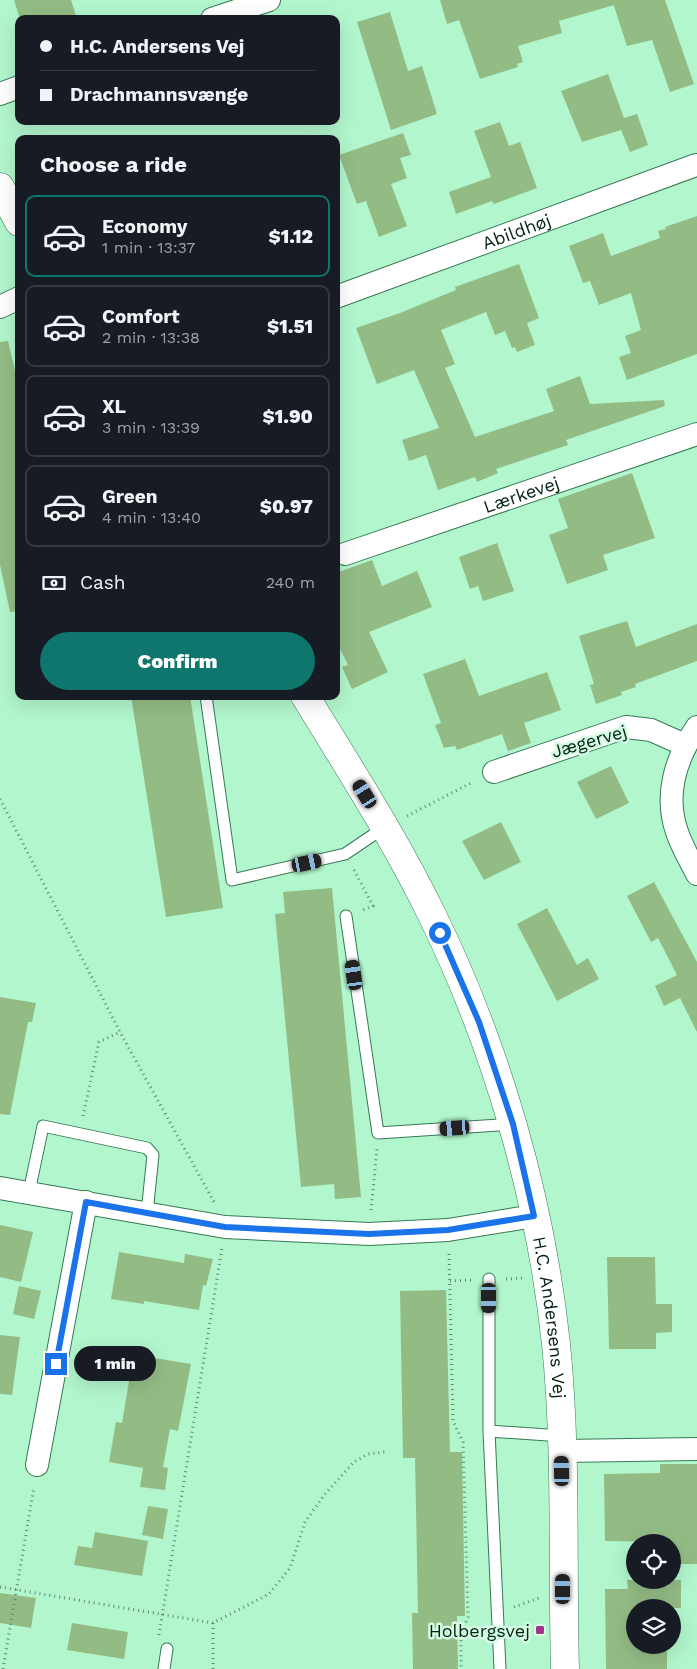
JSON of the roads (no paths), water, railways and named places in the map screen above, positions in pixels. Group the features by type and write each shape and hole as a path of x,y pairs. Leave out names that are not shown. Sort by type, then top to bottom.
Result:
{"street":[{"path":"225,10 269,0"},
{"path":"0,94 15,88"},
{"name":"Abildhøj","path":"340,296 696,165"},
{"path":"0,187 15,215"},
{"path":"0,307 15,300"},
{"name":"Lærkevej","path":"344,554 697,434"},
{"name":"H.C. Andersens Vej","path":"307,700 385,827 432,915 479,1022 513,1124 534,1216 556,1344 562,1444 565,1669"},
{"name":"Jægervej","path":"494,772 626,727 691,736 674,770 672,801 676,832 697,874"},
{"path":"0,1188 225,1227 369,1234 448,1230 534,1216"},
{"path":"37,1465 86,1202"},
{"path":"562,1444 697,1448"}],"lane":[{"path":"207,700 232,880 345,854 385,827"},
{"path":"346,916 378,1133 513,1124"},
{"path":"29,1192 43,1126 147,1148 153,1155 147,1213"},
{"path":"489,1280 489,1431 500,1669"},
{"path":"489,1431 562,1444"},
{"path":"164,1669 167,1649"}],"place":[{"name":"Holbergsvej","path":"540,1630"}]}
